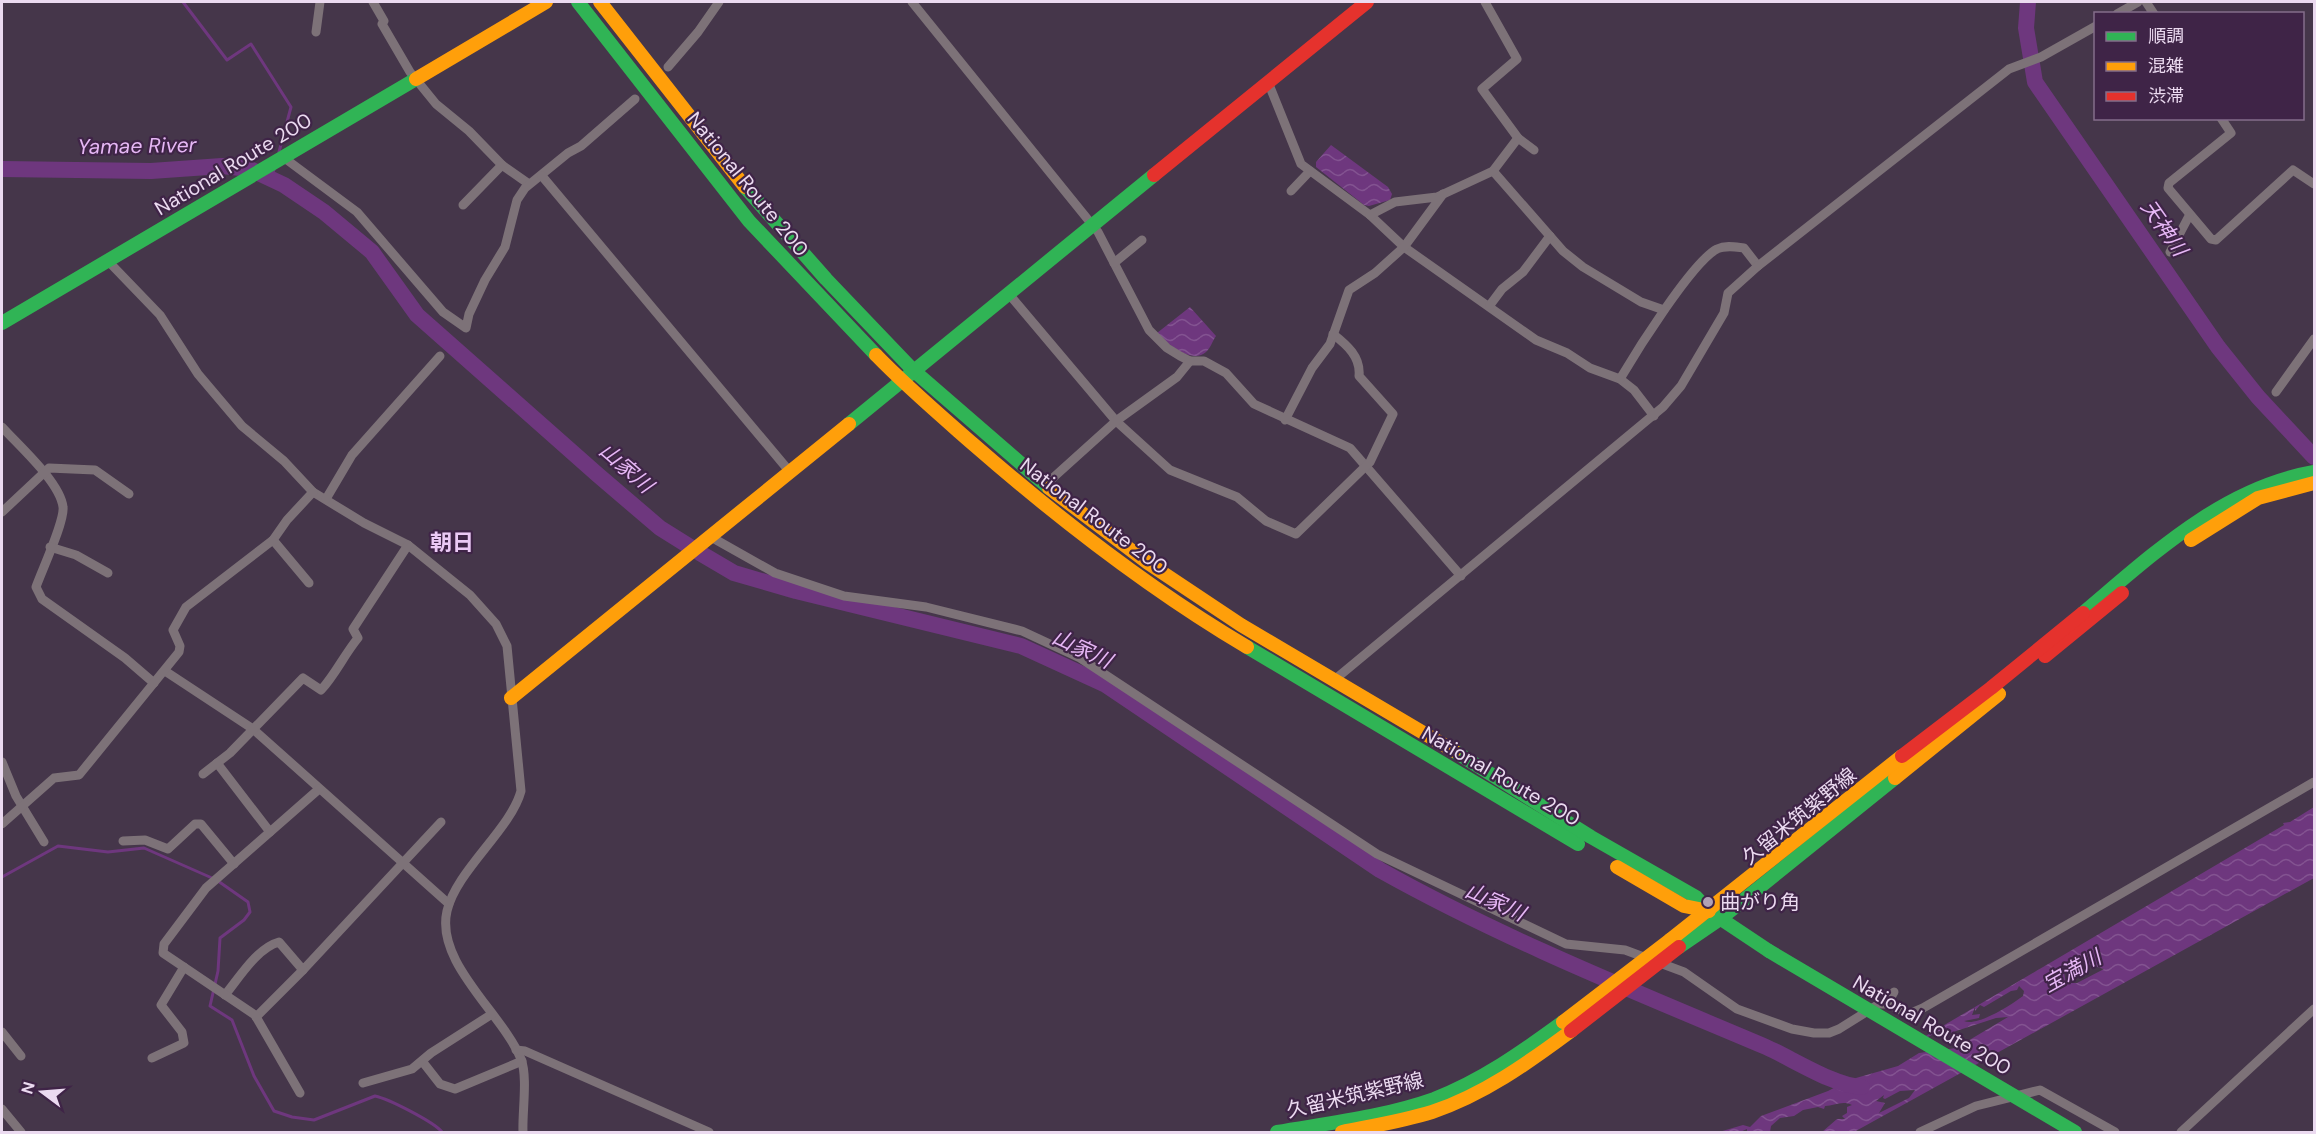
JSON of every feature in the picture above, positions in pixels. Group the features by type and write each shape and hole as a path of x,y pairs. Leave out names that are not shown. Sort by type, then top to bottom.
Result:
{"main road":[{"name":"National Route 200","path":"2,323 546,2"},
{"name":"National Route 200","path":"578,2 749,221 815,294 901,381 1035,498 1135,574 1233,639 1684,906 1714,915"},
{"name":"National Route 200","path":"600,2 762,209 913,370 1046,485 1157,569 1241,625 1453,750 1590,837 1696,897 1714,915 1769,951 2075,1132"},
{"path":"511,698 1367,2"},
{"name":"久留米筑紫野線","path":"1342,1132 1411,1118 1461,1101 1529,1063 1567,1026 1714,915 1922,740 2001,681 2172,540 2224,503 2263,485 2298,473 2313,476"},
{"name":"久留米筑紫野線","path":"1277,1132 1408,1107 1454,1090 1567,1026"}],"street":[{"path":"316,32 320,2"},
{"path":"373,2 384,21 382,24 414,79 436,104 469,131 502,165 529,184"},
{"path":"668,67 698,32 719,2"},
{"path":"912,2 1092,225 1149,330 1167,348 1190,361 1211,363 1226,373 1254,404 1350,448 1461,576"},
{"path":"1485,2 1517,59 1482,88 1518,138 1534,150"},
{"path":"2120,12 2138,2"},
{"path":"1333,681 1654,416 1681,386 1724,313 1728,293 1758,266 2009,69 2037,58 2094,27"},
{"path":"1268,82 1301,164 1370,215 1404,247 1490,305 1536,340 1567,353 1590,368 1620,379 1634,390 1654,416"},
{"path":"283,157 357,212 443,312 466,328 469,314 485,280 505,247 517,200 529,184 542,177 635,99"},
{"path":"2222,120 2231,133 2169,183 2168,188 2189,216 2195,219 2211,239 2216,240 2293,170 2314,184"},
{"path":"1370,215 1395,202 1443,194 1493,171 1518,138"},
{"path":"463,205 502,165"},
{"path":"1291,191 1310,171"},
{"path":"1493,171 1550,236 1583,267 1641,303 1664,310"},
{"path":"542,177 790,472"},
{"path":"1285,420 1312,368 1330,344 1349,290 1375,273 1404,247 1443,194"},
{"path":"2170,252 2189,216"},
{"path":"1490,305 1502,289 1523,272 1550,236"},
{"path":"1114,263 1142,240"},
{"path":"1620,379 1664,310 1707,256 1718,249 1732,246 1744,248 1758,266"},
{"path":"108,261 160,315 198,374 242,426 284,461 313,492 364,524 408,545 470,595 496,624 507,646 511,698 522,778 518,803 475,861 449,904 444,932 453,954 522,1060 523,1132"},
{"path":"1008,293 1116,421 1170,470 1237,498 1266,521 1296,534 1367,466 1393,414 1359,376 1360,368 1351,348 1333,334"},
{"path":"2276,392 2314,339"},
{"path":"326,499 352,455 440,356"},
{"path":"1046,485 1116,421 1178,377 1190,361"},
{"path":"2,427 53,484 63,508 59,527 36,587 42,599 125,658 154,683"},
{"path":"2,512 42,472 49,468 95,471 129,494"},
{"path":"2,824 54,778 79,775 178,652 180,646 173,630 186,607 273,540 287,520 313,492"},
{"path":"711,537 775,573 844,596 926,607 1022,631 1080,658 1377,854 1566,944 1624,950 1684,972 1737,1009 1792,1029 1814,1033 1829,1033 1879,1004 1909,1014 1923,1008 2314,782"},
{"path":"273,540 309,583"},
{"path":"203,774 253,729 303,678 321,690 330,681 340,660 358,638 353,629 408,545"},
{"path":"50,547 76,555 108,573"},
{"path":"165,671 253,729 449,904"},
{"path":"2,762 16,796 24,805 44,842"},
{"path":"217,763 270,832"},
{"path":"300,1093 256,1017 164,953 164,944 206,888 320,789"},
{"path":"256,1017 441,822"},
{"path":"123,842 145,840 168,849 195,824 201,824 234,864"},
{"path":"225,994 256,957 273,943 279,942 303,970"},
{"path":"152,1058 184,1043 182,1032 161,1005 184,967"},
{"path":"1887,1005 1894,992"},
{"path":"2181,1132 2314,1009"},
{"path":"363,1083 412,1069 492,1014"},
{"path":"2,1032 21,1056"},
{"path":"516,1050 525,1051 614,1088 709,1132"},
{"path":"422,1061 440,1084 455,1089 522,1060"},
{"path":"1920,1132 1976,1106 2040,1090 2115,1132"},
{"path":"2,1109 6,1125 21,1132"}],"water":[{"path":"1331,145 1388,187 1392,194 1390,200 1369,206 1364,205 1316,167 1316,162"},
{"path":"1190,307 1216,336 1207,351 1194,356 1180,351 1157,333"},
{"path":"2314,807 2314,878 1854,1132 1822,1132 1837,1119 1845,1119 1842,1116 1847,1113 1847,1107 1852,1105 1845,1103 1825,1106 1824,1109 1818,1107 1803,1110 1794,1116 1780,1118 1771,1126 1770,1132 1747,1132 1747,1129 1740,1132 1719,1132 1743,1125 1750,1127 1761,1116 1828,1091 1849,1080 1898,1066 1919,1053 1956,1048 2008,1017 1996,1018 1950,1033 1939,1031 1924,1037 2284,825 2283,823 2290,822","holes":["2073,960 2104,969 2077,983 2066,983 2063,967","2019,986 2024,991 2023,996 2002,1009 1977,1021 1964,1021 1979,1018 1980,1014 1972,1015 1975,1007 1975,1011 1980,1005 1984,1007 2011,991 2017,990","1915,1090 1909,1098 1879,1113 1885,1103 1876,1101 1884,1095 1885,1099 1900,1091"]}],"waterway":[{"path":"183,2 227,60 251,44 291,107 279,152"},
{"name":"天神川","path":"2028,2 2026,28 2035,82 2218,347 2258,397 2314,457"},
{"name":"山家川","path":"2,169 151,171 222,166 250,169 284,185 324,212 372,252 417,315 598,475 660,528 734,573 796,591 1021,646 1106,685 1380,870 1427,895 1522,942 1766,1047 1827,1077 1851,1086 1862,1087"},
{"path":"271,179 274,170"},
{"path":"2,877 58,846 108,852 144,848 212,878"},
{"path":"218,881 248,902 250,912 244,920 220,938 218,971 210,1006 232,1020 254,1076 274,1111 292,1117 314,1120 375,1096 411,1111 442,1132"}],"traffic: fast":[{"path":"578,2 749,221 876,355"},
{"path":"2,323 416,79"},
{"path":"849,424 1154,175"},
{"path":"745,187 826,279 913,370 1049,488"},
{"path":"2083,613 2162,547 2219,508 2280,480 2314,472"},
{"path":"1247,647 1578,844"},
{"path":"1454,751 1591,837 1696,897 1709,911 1769,951"},
{"path":"1679,947 1720,919 1895,778"},
{"path":"1769,951 2075,1132"},
{"path":"1277,1132 1376,1115 1434,1099 1485,1075 1563,1022"}],"traffic: slow":[{"path":"416,79 546,2"},
{"path":"600,2 745,187"},
{"path":"876,355 973,444 1105,552 1175,601 1247,647"},
{"path":"511,698 849,424"},
{"path":"2191,540 2258,498 2314,483"},
{"path":"1049,488 1148,563 1241,625 1454,751"},
{"path":"1895,778 1999,694"},
{"path":"1670,940 1902,756"},
{"path":"1617,867 1684,906 1709,911"},
{"path":"1563,1022 1670,940"},
{"path":"1342,1132 1410,1118 1451,1105 1504,1077 1571,1031"}],"traffic: jam":[{"path":"1154,175 1367,2"},
{"path":"2045,656 2122,593"},
{"path":"1902,756 1991,688 2083,613"},
{"path":"1571,1031 1679,947"}],"place":[{"name":"曲がり角","path":"1708,902"}],"district":[{"name":"朝日","path":"452,542"}],"water label":[{"name":"Yamae River","path":"137,146"},
{"name":"宝満川","path":"2072,971"}]}
